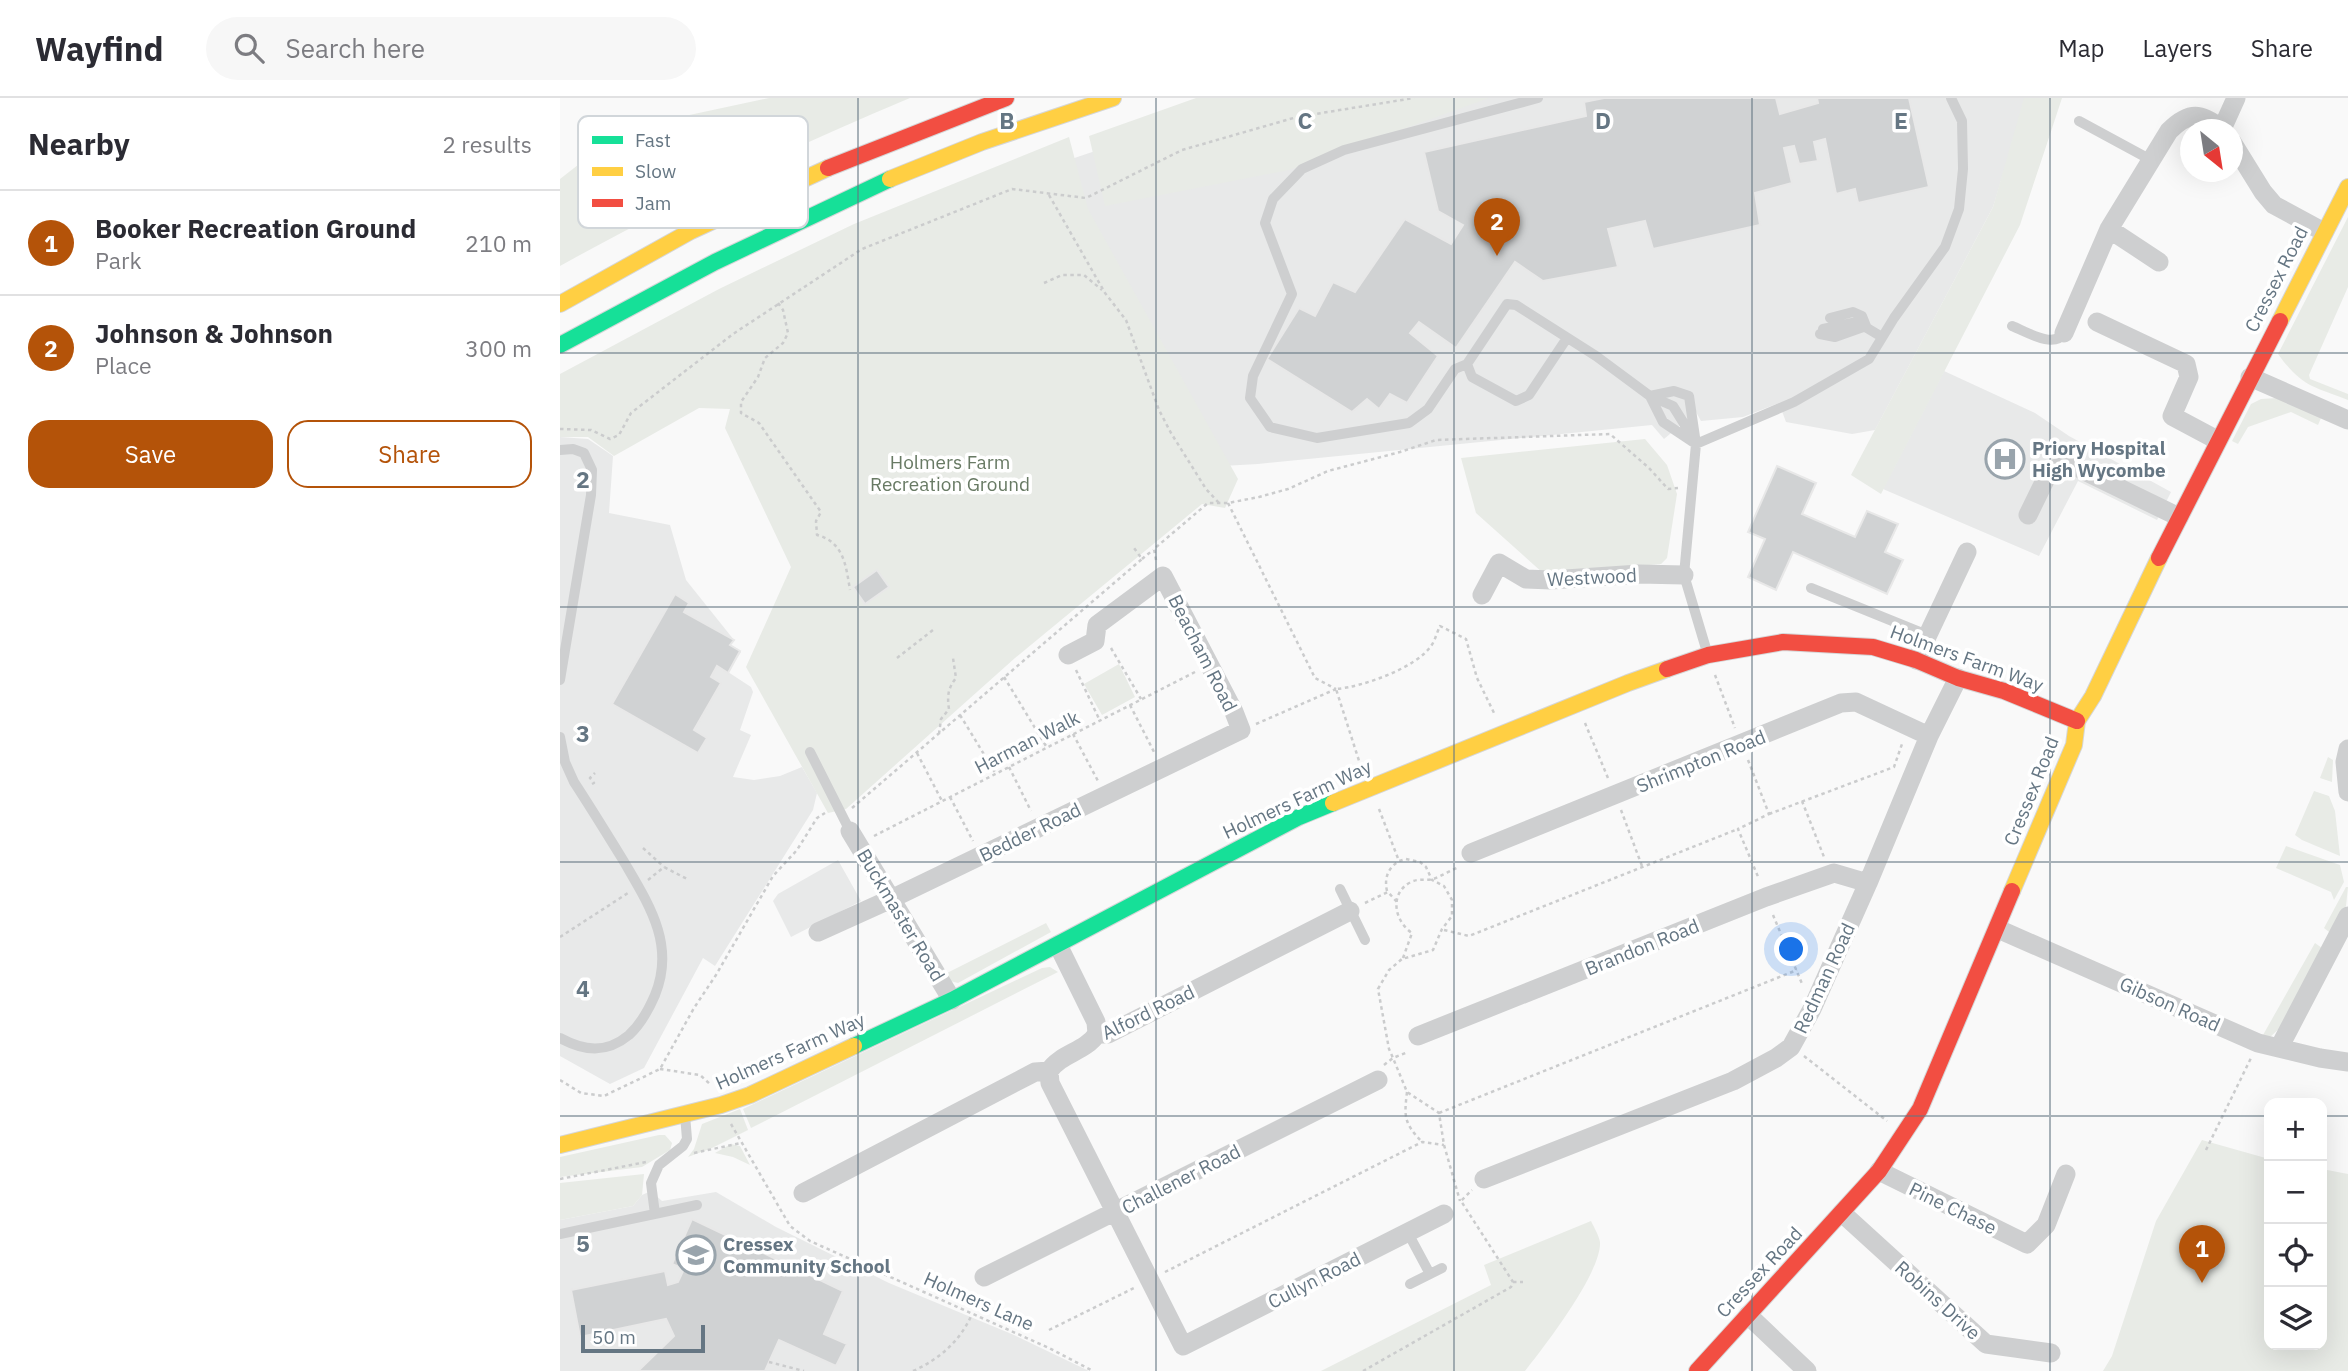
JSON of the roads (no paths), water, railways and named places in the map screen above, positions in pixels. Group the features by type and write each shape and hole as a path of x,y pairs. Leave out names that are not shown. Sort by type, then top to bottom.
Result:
{"main road":[{"path":"808,178 910,134 1006,98"},
{"path":"808,215 982,142 1113,98"},
{"name":"Cressex Road","path":"1697,1371 1879,1171 1920,1109 2074,745 2077,721 2093,696 2217,440 2348,187"},
{"path":"560,304 649,253 700,228"},
{"path":"560,345 666,286 783,228"},
{"name":"Holmers Farm Way","path":"560,1145 721,1105 750,1095 951,1000 1298,817 1628,683 1708,656 1783,642 1873,646 1958,678 2004,691 2077,721"}],"street":[{"path":"2227,119 2236,98"},
{"path":"2184,119 2192,115 2206,119"},
{"path":"2064,333 2109,229 2169,131 2180,122"},
{"path":"2243,160 2274,205 2324,232"},
{"path":"2109,229 2160,262"},
{"path":"2097,323 2186,364 2189,377 2172,416 2217,440"},
{"path":"2250,377 2348,420"},
{"path":"2028,515 2050,470 2070,464 2179,517"},
{"path":"1916,660 1967,552"},
{"name":"Beacham Road","path":"1068,655 1095,641 1097,625 1154,562 1241,730"},
{"name":"Westwood","path":"1482,594 1499,563 1526,579 1639,574 1684,575"},
{"name":"Redman Road","path":"1484,1179 1733,1081 1776,1058 1791,1046 1812,1009 1929,736 1958,678"},
{"name":"Shrimpton Road","path":"1471,853 1841,703 1856,702 1929,736"},
{"name":"Bedder Road","path":"817,932 891,900 1241,730"},
{"path":"2348,749 2345,762 2348,789"},
{"name":"Buckmaster Road","path":"854,837 951,1000"},
{"name":"Brandon Road","path":"1418,1037 1766,897 1830,874 1868,883"},
{"name":"Alford Road","path":"803,1193 1035,1072 1049,1071 1055,1061 1091,1044 1097,1034 1108,1034 1350,911"},
{"path":"2279,1048 2348,916"},
{"name":"Gibson Road","path":"1998,929 2259,1043 2348,1062"},
{"path":"1058,945 1096,1022 1097,1034"},
{"path":"1049,1071 1050,1083 1114,1213"},
{"name":"Challener Road","path":"984,1278 1378,1080"},
{"name":"Pine Chase","path":"1879,1171 2027,1244 2046,1225 2066,1174"},
{"name":"Cullyn Road","path":"1114,1213 1183,1346 1444,1214"},
{"name":"Robins Drive","path":"1842,1213 1986,1343 2051,1353"},
{"path":"1748,1315 1807,1371"}],"lane":[{"path":"1538,98 1344,150 1302,169 1273,199 1265,223 1292,294 1253,376 1250,398 1270,427 1317,438 1409,423 1428,409 1455,369 1467,364 1507,304 1516,305 1650,396 1673,406 1696,444"},
{"path":"1696,444 1794,402 1869,359 1945,247 1958,209 1963,169 1962,121 1951,98"},
{"path":"2079,121 2151,160"},
{"path":"1830,318 1853,312 1862,316 1866,326 1882,337"},
{"path":"1821,331 1835,337 1866,326"},
{"path":"2012,326 2052,341 2061,338 2064,333"},
{"path":"1467,364 1472,377 1516,401 1529,395 1567,338"},
{"path":"1650,396 1674,391 1689,396 1696,444 1684,575 1708,656"},
{"path":"1650,396 1663,422 1696,444"},
{"path":"560,450 573,449 584,453 592,470 588,517 560,680"},
{"path":"1811,588 1927,635"},
{"path":"560,737 565,762 574,782 652,909 664,955 653,1001 633,1031 619,1044 600,1050 578,1048 560,1038"},
{"path":"810,752 854,837"},
{"path":"1340,889 1364,940"},
{"path":"656,1214 651,1183 659,1165 683,1146 687,1139 685,1114"},
{"path":"560,1234 697,1205"},
{"path":"1408,1233 1430,1274"},
{"path":"1410,1284 1442,1268"}],"place":[{"name":"Johnson & Johnson","path":"1497,256"},
{"name":"Priory Hospital High Wycombe","path":"2005,459"},
{"name":"Cressex Community School","path":"696,1255"},
{"name":"Booker Recreation Ground","path":"2202,1283"}],"park label":[{"name":"Holmers Farm Recreation Ground","path":"950,473"}]}
